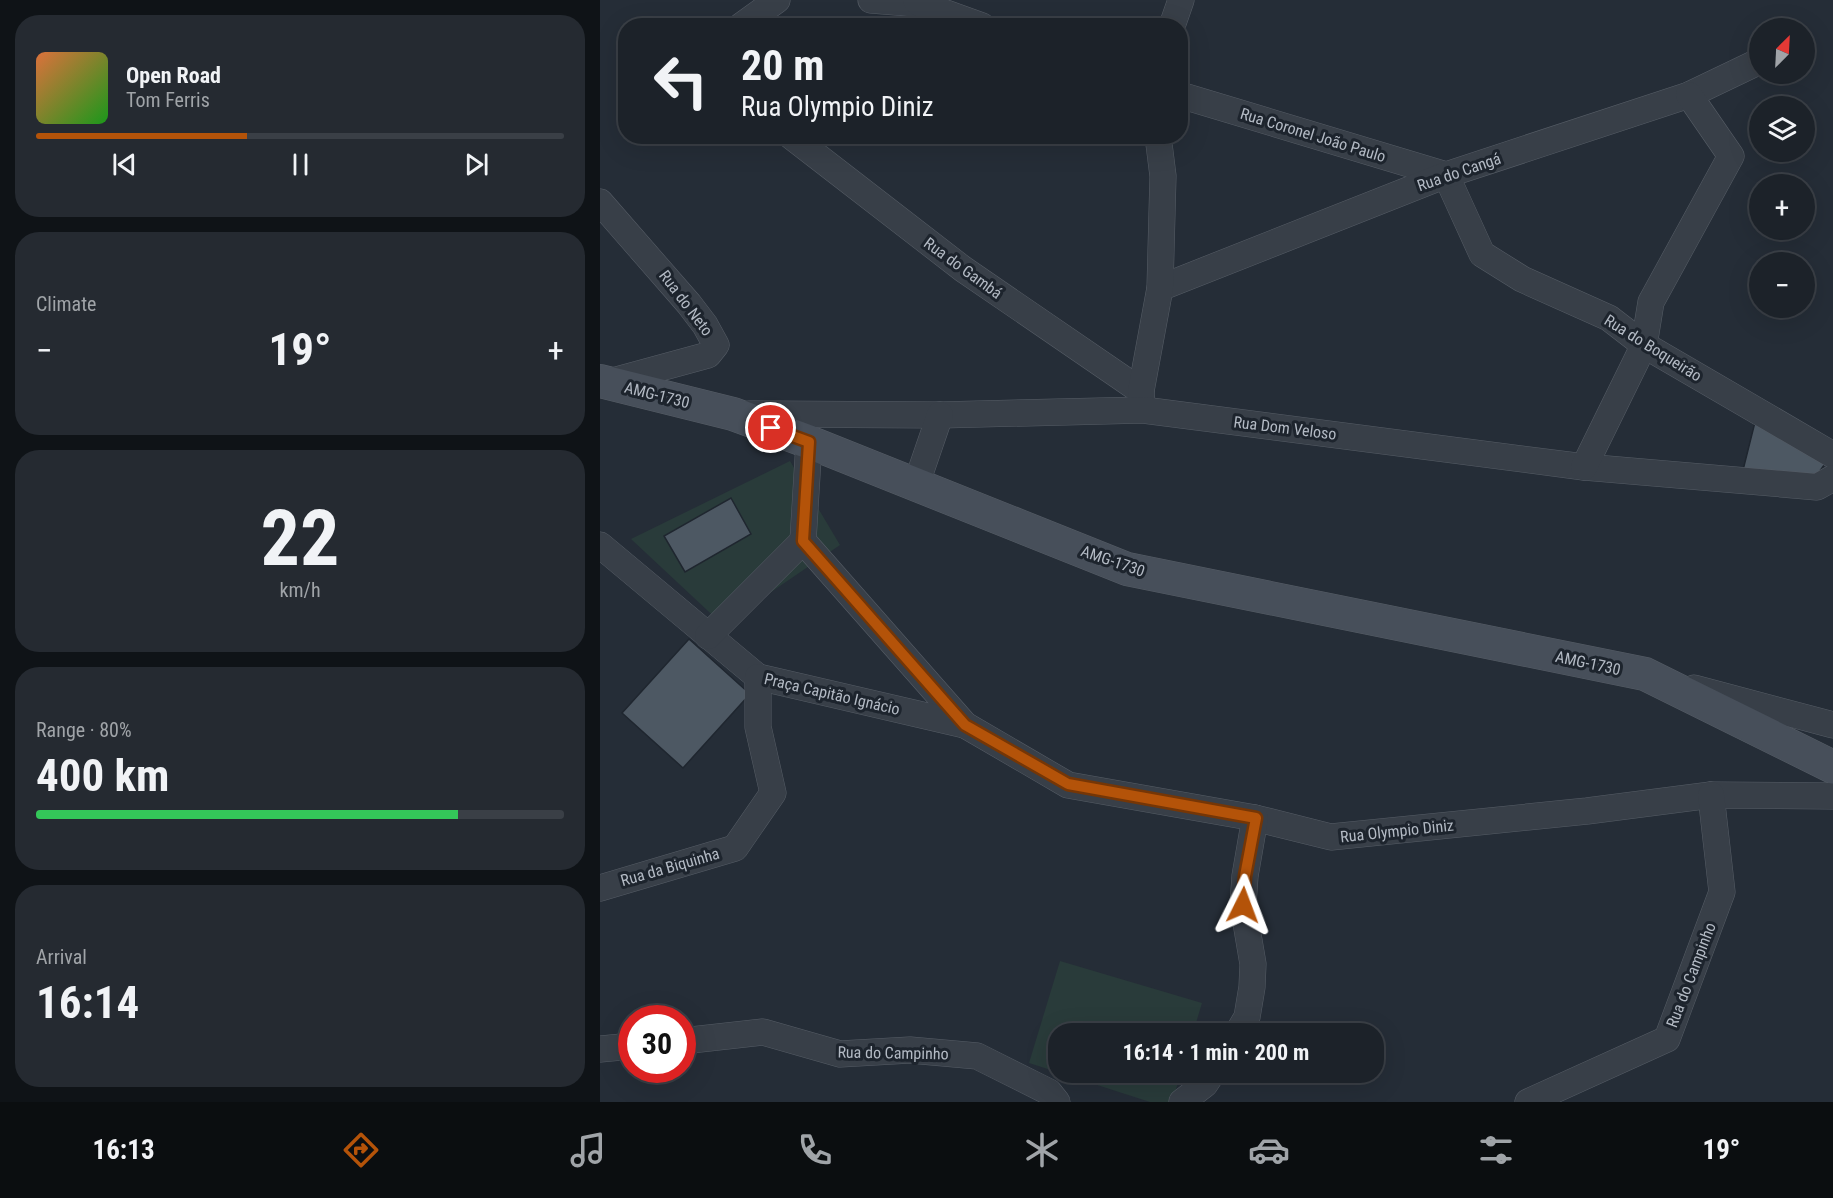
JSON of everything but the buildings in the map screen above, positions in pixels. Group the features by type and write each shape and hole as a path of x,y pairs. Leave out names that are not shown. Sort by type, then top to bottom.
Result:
{"main road":[{"name":"AMG-1730","path":"604,382 733,414 1127,569 1645,674 1833,767"}],"street":[{"path":"752,18 777,0"},
{"path":"871,0 919,2 961,18"},
{"path":"1175,18 1181,0"},
{"name":"Rua do Cangá","path":"1160,288 1446,175 1689,95 1749,66"},
{"path":"1584,467 1644,345 1651,302 1731,156 1689,95"},
{"name":"Rua Coronel João Paulo","path":"1188,97 1446,175"},
{"name":"Rua do Gambá","path":"801,144 963,269 1142,400"},
{"path":"1142,400 1160,288 1163,177 1159,144"},
{"name":"Rua do Boqueirão","path":"1446,175 1482,254 1522,279 1609,318 1644,345 1833,455"},
{"name":"Rua do Neto","path":"600,202 689,304 705,325 716,345 708,355 604,382"},
{"name":"Rua Dom Veloso","path":"733,414 940,415 1142,400 1584,467 1817,487 1833,478"},
{"path":"916,485 940,415"},
{"path":"708,636 803,541 809,442"},
{"name":"Rua Olympio Diniz","path":"803,541 965,725 1068,784 1256,818 1331,837 1587,811 1711,795 1833,796"},
{"name":"Praça Capitão Ignácio","path":"600,545 758,677 965,725"},
{"path":"1645,674 1833,725"},
{"name":"Rua da Biquinha","path":"600,888 735,848 773,793 758,727 758,677"},
{"name":"Rua do Campinho","path":"1527,1102 1667,1039 1722,892 1711,795"},
{"path":"1243,1023 1247,1017 1252,987 1253,964 1243,905 1245,876 1256,818"},
{"name":"Rua do Campinho","path":"696,1039 763,1032 840,1054 910,1050 977,1056 1048,1092 1057,1102"},
{"path":"600,1049 618,1047"},
{"path":"1182,1102 1206,1083"}],"shaded area":[{"path":"790,461 840,545 723,625 631,539"},
{"path":"1060,961 1202,1003 1196,1023 1048,1023 1048,1069 1029,1063"},
{"path":"1091,1083 1178,1083 1172,1102 1150,1102"}],"route":[{"path":"771,428 809,442 803,541 965,725 1068,784 1256,818 1245,876 1243,905"}]}
